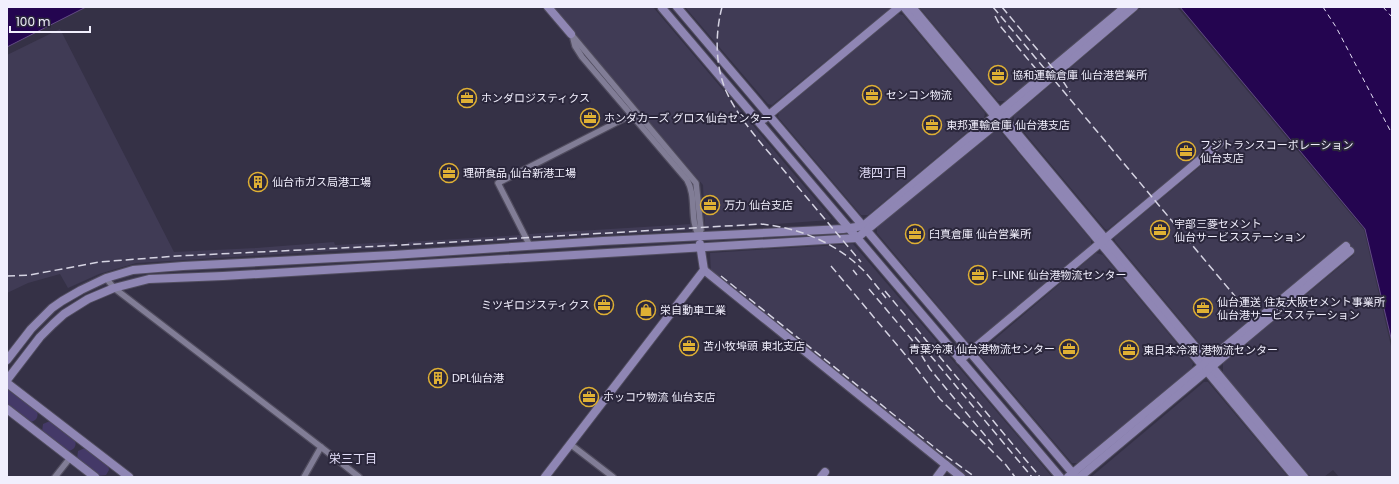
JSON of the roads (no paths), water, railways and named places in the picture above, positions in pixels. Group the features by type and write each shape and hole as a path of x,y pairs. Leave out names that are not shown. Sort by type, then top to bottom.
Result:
{"street":[{"path":"548,7 571,34 575,46 582,57 634,113 690,185 692,190 695,228 699,236 704,270 961,477"},
{"path":"677,7 1074,476 1348,249"},
{"path":"759,123 899,7"},
{"path":"904,7 1104,241 1207,366 1295,477"},
{"path":"912,7 999,117"},
{"path":"999,117 1125,7"},
{"path":"7,380 40,337 64,314 88,299 114,288 149,280 857,238 865,228 1134,7"},
{"path":"665,8 759,123 1060,477"},
{"path":"530,246 498,183 634,113"},
{"path":"960,360 1220,143"},
{"path":"7,360 31,329 52,308 81,290 106,278 133,270 699,236 865,228"},
{"path":"393,255 394,265"},
{"path":"545,477 704,270"},
{"path":"106,278 114,288 359,477"},
{"path":"1207,366 1304,477"},
{"path":"7,383 129,477"},
{"path":"7,409 95,477"},
{"path":"570,444 613,477"},
{"path":"304,477 321,447"},
{"path":"55,477 70,458"},
{"path":"937,477 946,465"}],"railway":[{"path":"722,7 717,39 718,60 722,81 731,101 758,140 861,262"},
{"path":"993,7 1249,313"},
{"path":"1002,7 1061,78 1070,92"},
{"path":"995,16 1001,27 1036,69"},
{"path":"7,276 30,275 99,262 177,256 402,245 761,224 804,233 830,245 865,272 886,298"},
{"path":"831,266 913,364 940,399 1006,465 1015,477"},
{"path":"853,270 857,275"},
{"path":"721,276 939,451 975,477"},
{"path":"869,289 912,340 930,369 993,445"},
{"path":"885,291 1040,477"},
{"path":"915,337 1032,477"}],"place":[{"name":"協和運輸倉庫 仙台港営業所","path":"998,75"},
{"name":"センコン物流","path":"872,95"},
{"name":"ホンダロジスティクス","path":"467,98"},
{"name":"ホンダカーズ グロス仙台センター","path":"590,118"},
{"name":"東邦運輸倉庫 仙台港支店","path":"932,125"},
{"name":"フジトランスコーポレーション 仙台支店","path":"1186,151"},
{"name":"理研食品 仙台新港工場","path":"449,173"},
{"name":"仙台市ガス局港工場","path":"258,182"},
{"name":"万力 仙台支店","path":"710,205"},
{"name":"宇部三菱セメント 仙台サービスステーション","path":"1160,230"},
{"name":"臼真倉庫 仙台営業所","path":"915,234"},
{"name":"F-LINE 仙台港物流センター","path":"978,275"},
{"name":"ミツギロジスティクス","path":"604,305"},
{"name":"仙台運送 住友大阪セメント事業所 仙台港サービスステーション","path":"1203,308"},
{"name":"栄自動車工業","path":"646,310"},
{"name":"苫小牧埠頭 東北支店","path":"689,346"},
{"name":"青葉冷凍 仙台港物流センター","path":"1069,349"},
{"name":"東日本冷凍 港物流センター","path":"1129,350"},
{"name":"DPL仙台港","path":"438,378"},
{"name":"ホッコウ物流 仙台支店","path":"589,397"}],"district":[{"name":"港四丁目","path":"883,173"},
{"name":"栄三丁目","path":"353,459"}]}
